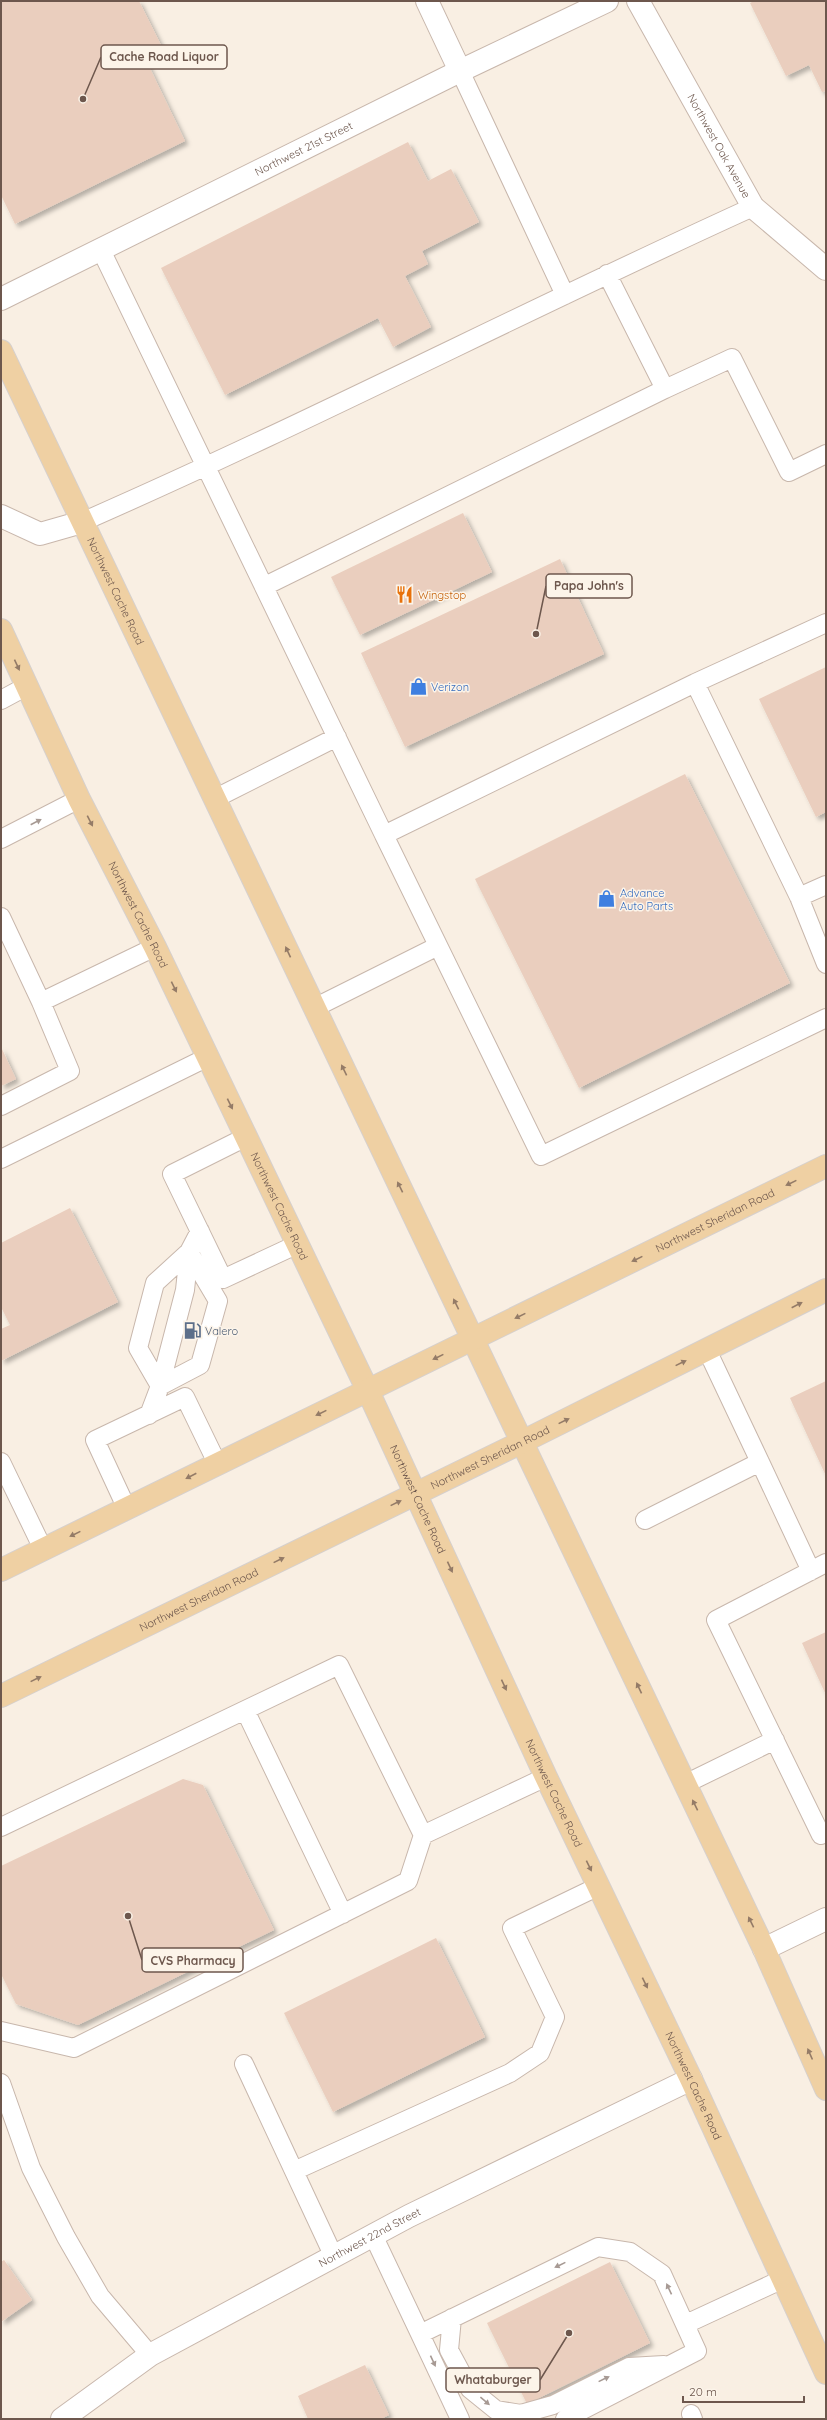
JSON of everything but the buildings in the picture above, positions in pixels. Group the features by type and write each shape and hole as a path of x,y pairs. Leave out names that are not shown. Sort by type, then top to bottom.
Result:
{"main road":[{"name":"Northwest Cache Road","path":"1,351 216,798 314,1008 764,1950 826,2089"},
{"name":"Northwest Cache Road","path":"1,630 79,799 155,946 368,1391 546,1777 691,2079 826,2373"},
{"name":"Northwest Sheridan Road","path":"1,1570 826,1166"},
{"name":"Northwest Sheridan Road","path":"1,1696 522,1442 826,1290"}],"street":[{"path":"427,1 460,71"},
{"name":"Northwest 21st Street","path":"1,299 460,71 607,1"},
{"name":"Northwest Oak Avenue","path":"638,1 753,207 826,269"},
{"path":"1,516 40,534 82,522"},
{"path":"764,1950 826,1919"},
{"name":"Northwest 22nd Street","path":"62,2419 150,2355 373,2235 691,2079"}],"lane":[{"path":"460,71 565,295"},
{"path":"82,522 206,467 607,274 753,207"},
{"path":"101,250 541,1156 826,1018"},
{"path":"607,274 665,389"},
{"path":"265,586 665,389 732,358 789,472 826,454"},
{"path":"384,835 695,683 826,623"},
{"path":"695,683 799,897 826,964"},
{"path":"1,700 27,686"},
{"path":"216,798 337,737"},
{"path":"1,839 79,799"},
{"path":"799,897 826,885"},
{"path":"1,917 41,1002 70,1071 1,1106"},
{"path":"41,1002 155,946"},
{"path":"314,1008 438,946"},
{"path":"1,1159 208,1057"},
{"path":"246,1138 172,1174 223,1279 298,1244"},
{"path":"160,1386 138,1348 155,1283 189,1252 200,1231"},
{"path":"160,1386 200,1365 218,1301 189,1252"},
{"path":"149,1415 160,1386 185,1290 189,1252"},
{"path":"707,1350 760,1462 818,1567 716,1620 821,1835"},
{"path":"127,1509 94,1440 185,1397 217,1463"},
{"path":"1,1462 43,1549"},
{"path":"645,1520 760,1462"},
{"path":"1,1828 339,1665 423,1835 408,1881 74,2048 1,2031"},
{"path":"245,1710 343,1914"},
{"path":"685,1784 775,1740"},
{"path":"423,1835 546,1777"},
{"path":"294,2171 510,2073 540,2053 555,2017 512,1928 599,1886"},
{"path":"244,2064 334,2257"},
{"path":"1,2083 31,2168 66,2237 100,2296 150,2355"},
{"path":"373,2235 460,2419"},
{"path":"420,2334 598,2247 630,2252 662,2274 697,2351 565,2419"},
{"path":"686,2324 783,2279"},
{"path":"452,2318 449,2350 470,2389 496,2410 521,2414 553,2405 629,2367 672,2364"}],"place":[{"name":"Cache Road Liquor","path":"83,99"},
{"name":"Wingstop","path":"405,595"},
{"name":"Papa John's","path":"536,634"},
{"name":"Verizon","path":"418,687"},
{"name":"Advance Auto Parts","path":"607,899"},
{"name":"Valero","path":"192,1331"},
{"name":"CVS Pharmacy","path":"128,1916"},
{"name":"Whataburger","path":"569,2333"}]}
